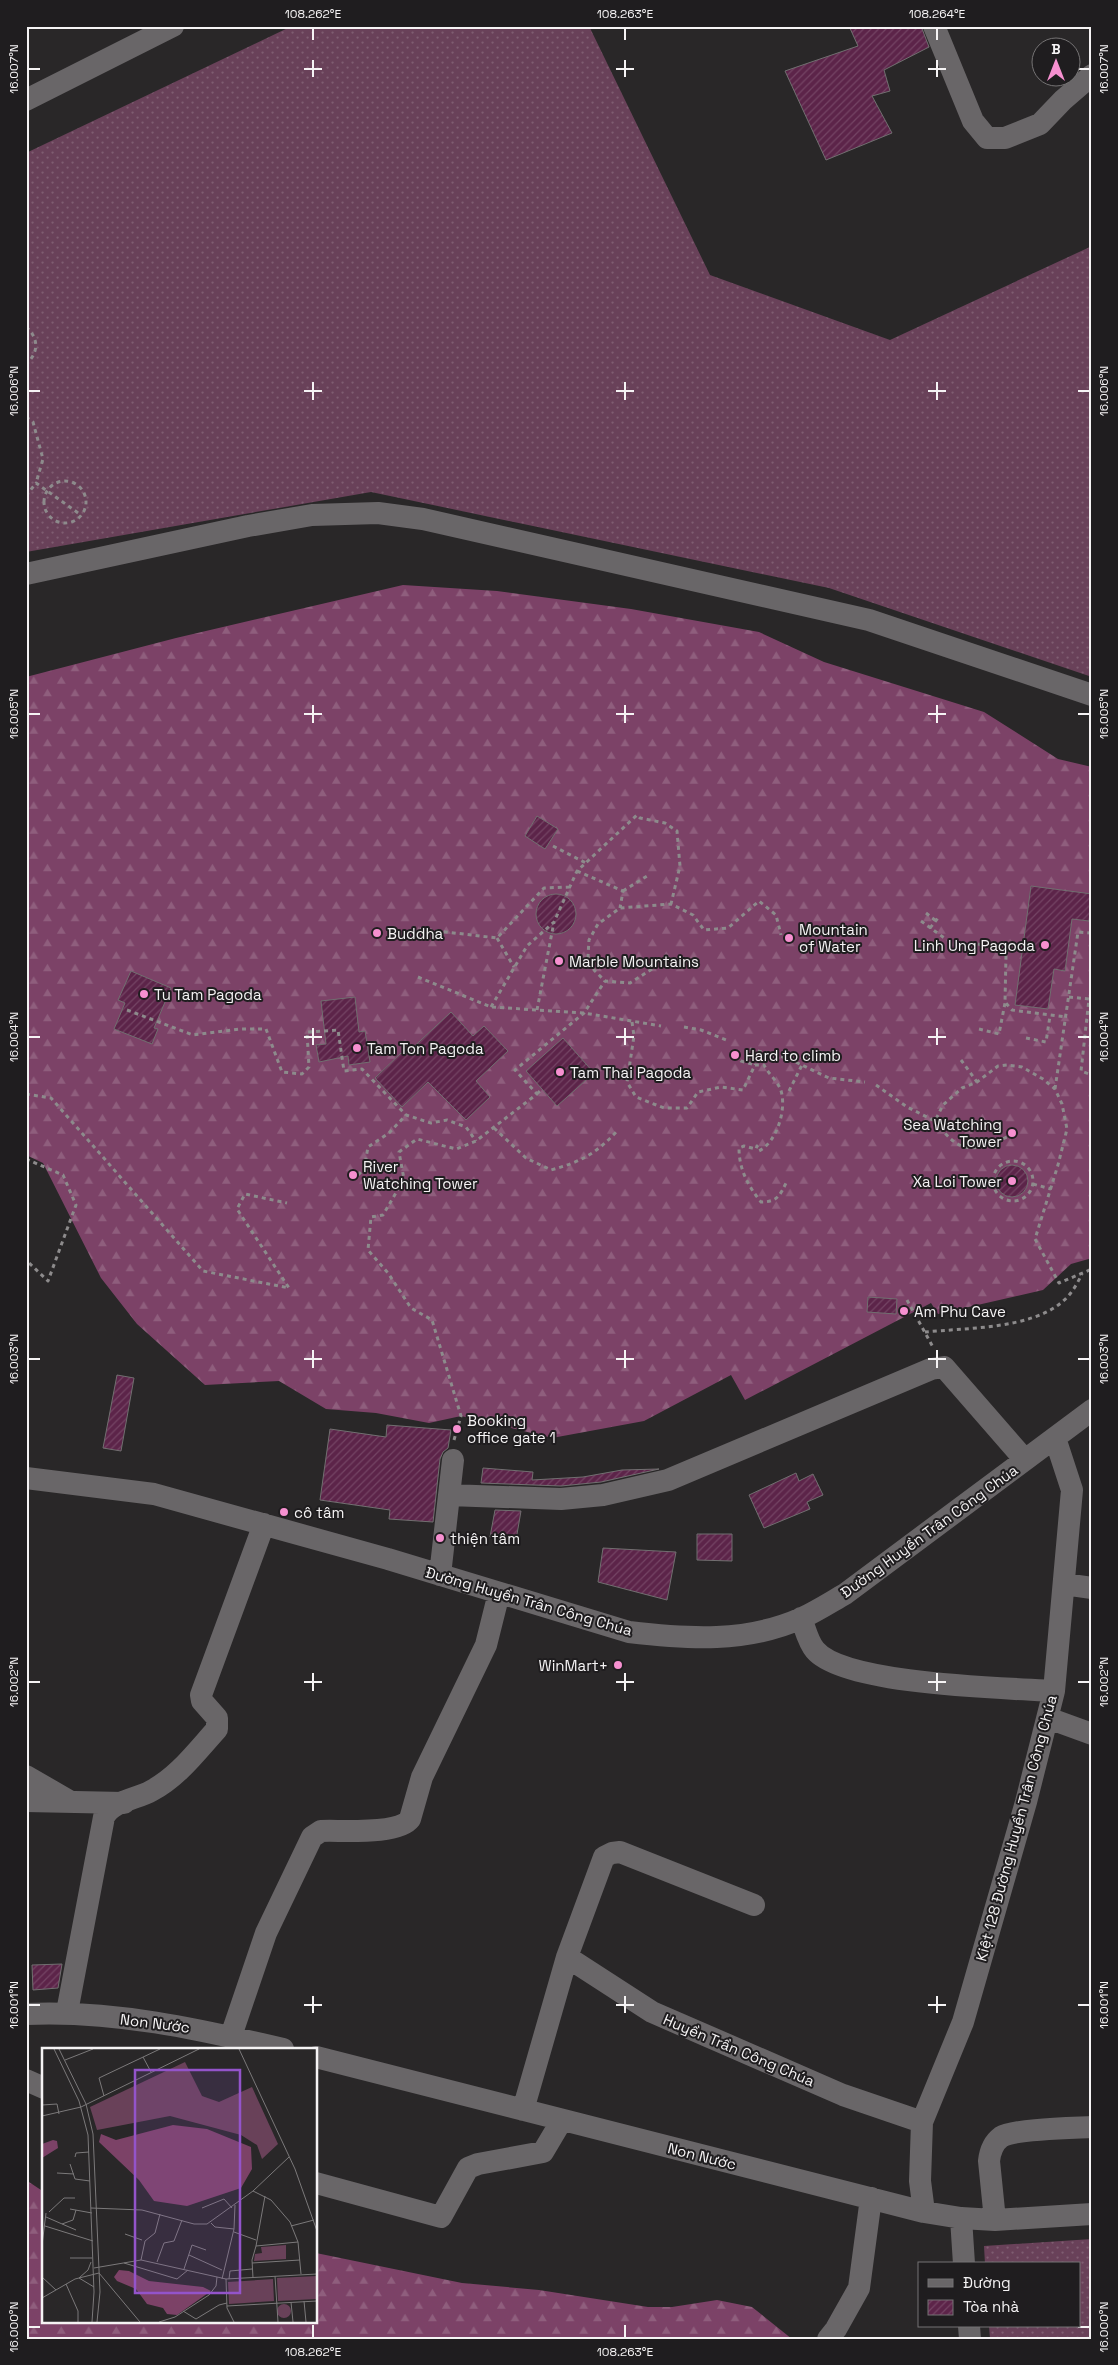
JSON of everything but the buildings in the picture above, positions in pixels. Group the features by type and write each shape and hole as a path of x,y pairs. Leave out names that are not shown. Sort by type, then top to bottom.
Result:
{"street":[{"path":"26,100 173,26"},
{"path":"934,26 973,122 987,138 1005,138 1040,124 1063,100 1092,75"},
{"path":"26,574 248,526 312,515 378,512 423,519 869,620 1092,695"},
{"path":"449,1495 561,1499 603,1495 668,1480 931,1369 944,1367 1025,1460"},
{"name":"Đường Huyền Trân Công Chúa","path":"26,1478 154,1494 440,1575 629,1632 670,1637 734,1637 801,1618 845,1594 1092,1410"},
{"name":"Kiệt 128 Đường Huyền Trân Công Chúa","path":"924,2212 920,2181 922,2122 963,2022 1026,1802 1054,1691 1072,1490 1055,1438"},
{"path":"440,1575 453,1460"},
{"path":"67,2012 104,1817 113,1807 164,1784 184,1766 217,1729 217,1718 202,1701 200,1695 264,1524"},
{"path":"1064,1584 1092,1588"},
{"path":"231,2036 266,1933 312,1837 321,1831 393,1829 407,1823 410,1819 422,1777 486,1645 499,1593"},
{"path":"801,1618 815,1650 843,1668 930,1684 1054,1691"},
{"path":"1048,1718 1092,1734"},
{"path":"26,1776 71,1802"},
{"path":"26,1801 124,1802"},
{"path":"523,2110 567,1957 604,1857 612,1852 620,1852 754,1906"},
{"name":"Huyền Trần Công Chúa","path":"567,1957 652,2012 843,2095 922,2122"},
{"name":"Non Nước","path":"26,2014 67,2012 197,2028 279,2048"},
{"name":"Non Nước","path":"318,2058 924,2212 961,2218 994,2220 1092,2214"},
{"path":"26,2080 42,2087"},
{"path":"318,2183 442,2218 468,2168 478,2164 543,2152 562,2120"},
{"path":"994,2220 989,2161 990,2152 998,2140 1010,2134 1092,2127"},
{"path":"828,2339 836,2329 859,2288 871,2198"},
{"path":"961,2218 964,2262"}],"path":[{"path":"26,327 32,332 37,346 32,359 26,364"},
{"path":"26,417 33,422 43,459 36,482 26,496"},
{"path":"36,482 81,515"},
{"path":"64,482 77,486 84,496 85,502 81,515 70,522 55,521 45,511 44,504 48,490 52,486 64,482"},
{"path":"537,1010 554,922 577,871 638,815 640,818 665,823 677,831 680,866 670,904"},
{"path":"553,846 586,863"},
{"path":"577,871 623,891"},
{"path":"620,908 623,891 647,876"},
{"path":"497,938 544,888 570,888"},
{"path":"652,969 630,983 605,981 594,970 588,956 589,940 598,924 620,908 670,904 693,915 704,930 728,928 759,901 776,915 781,935"},
{"path":"926,913 937,920 930,928"},
{"path":"921,921 947,940"},
{"path":"491,1007 527,946 554,922"},
{"path":"412,928 497,938"},
{"path":"1055,1090 1078,932 1092,933"},
{"path":"497,938 514,966"},
{"path":"978,944 1001,949 1006,955 1005,1002 999,1034 979,1029"},
{"path":"418,976 491,1007 584,1013 661,1026"},
{"path":"537,1094 515,1070 584,1013 605,981"},
{"path":"1069,998 1090,999 1081,1071 1092,1074"},
{"path":"1005,1002 1012,1010 1066,1017"},
{"path":"127,1010 193,1035 240,1029 266,1029 282,1072 302,1074 309,1066 307,1032 338,1030 344,1071 362,1069 406,1115 431,1123 447,1120 466,1127 476,1141"},
{"path":"1026,1038 1046,1042 1050,1016"},
{"path":"632,1022 634,1036 628,1082 636,1097 664,1108 687,1108 698,1092 721,1086 743,1090 755,1065"},
{"path":"684,1027 700,1030 729,1041"},
{"path":"750,1049 787,1058 829,1078 865,1082"},
{"path":"734,1055 741,1061 755,1065 764,1065 780,1088 782,1110 775,1132 766,1148 759,1151 757,1146 756,1149 744,1146 739,1148 739,1164 753,1192 761,1202 771,1202 779,1198 787,1181"},
{"path":"961,1060 977,1082"},
{"path":"789,1091 802,1065"},
{"path":"935,1121 943,1105 962,1088 977,1082 998,1066 1022,1067 1043,1079 1055,1090 1062,1104 1067,1130 1035,1239 1059,1283 1092,1269"},
{"path":"876,1085 907,1107 935,1121 948,1138 961,1147 984,1146 1007,1136"},
{"path":"460,1416 432,1320 411,1308 388,1273 368,1250 371,1217 383,1215 404,1179 399,1152 417,1140 456,1149 476,1141 542,1089"},
{"path":"26,1094 51,1098 203,1271 289,1288 237,1208 244,1194 287,1203"},
{"path":"358,1175 364,1168 368,1147 389,1133 406,1115"},
{"path":"494,1128 526,1158 551,1170 578,1162 592,1155 617,1131"},
{"path":"26,1159 63,1175 76,1205 48,1281 26,1260"},
{"path":"1016,1161 1022,1163 1031,1172 1033,1184 1027,1197 1014,1202 1007,1201 996,1193 993,1179 998,1168 1003,1164 1016,1161"},
{"path":"1033,1184 1051,1188"},
{"path":"925,1332 1013,1323 1039,1315 1062,1303 1074,1290 1083,1272"},
{"path":"907,1300 944,1367"}],"shaded area":[{"path":"292,26 589,26 710,275 890,340 1092,246 1092,677 829,588 371,492 26,552 26,153"},
{"path":"1092,2239 1092,2339 990,2339 989,2328 1080,2328 1080,2262 985,2262 984,2246"}],"green space":[{"name":"Marble Mountains","path":"403,585 497,591 631,609 759,632 824,662 984,712 1058,759 1092,767 1092,1258 1071,1264 1043,1290 938,1314 931,1303 745,1400 731,1375 644,1421 552,1438 461,1416 429,1423 376,1413 326,1409 279,1381 205,1385 137,1324 101,1278 43,1163 26,1155 26,677 176,638"},
{"path":"26,2180 42,2191 42,2322 318,2322 318,2253 462,2283 539,2290 648,2307 672,2307 717,2300 752,2307 792,2339 26,2339"}],"place":[{"name":"Buddha","path":"377,933"},
{"name":"Mountain of Water","path":"789,938"},
{"name":"Linh Ung Pagoda","path":"1045,945"},
{"name":"Marble Mountains","path":"559,961"},
{"name":"Tu Tam Pagoda","path":"144,994"},
{"name":"Tam Ton Pagoda","path":"357,1048"},
{"name":"Hard to climb","path":"735,1055"},
{"name":"Tam Thai Pagoda","path":"560,1072"},
{"name":"Sea Watching Tower","path":"1012,1133"},
{"name":"River Watching Tower","path":"353,1175"},
{"name":"Xa Loi Tower","path":"1012,1181"},
{"name":"Am Phu Cave","path":"904,1311"},
{"name":"Booking office gate 1","path":"457,1429"},
{"name":"cô tâm","path":"284,1512"},
{"name":"thiện tâm","path":"440,1538"},
{"name":"WinMart+","path":"618,1665"}]}
